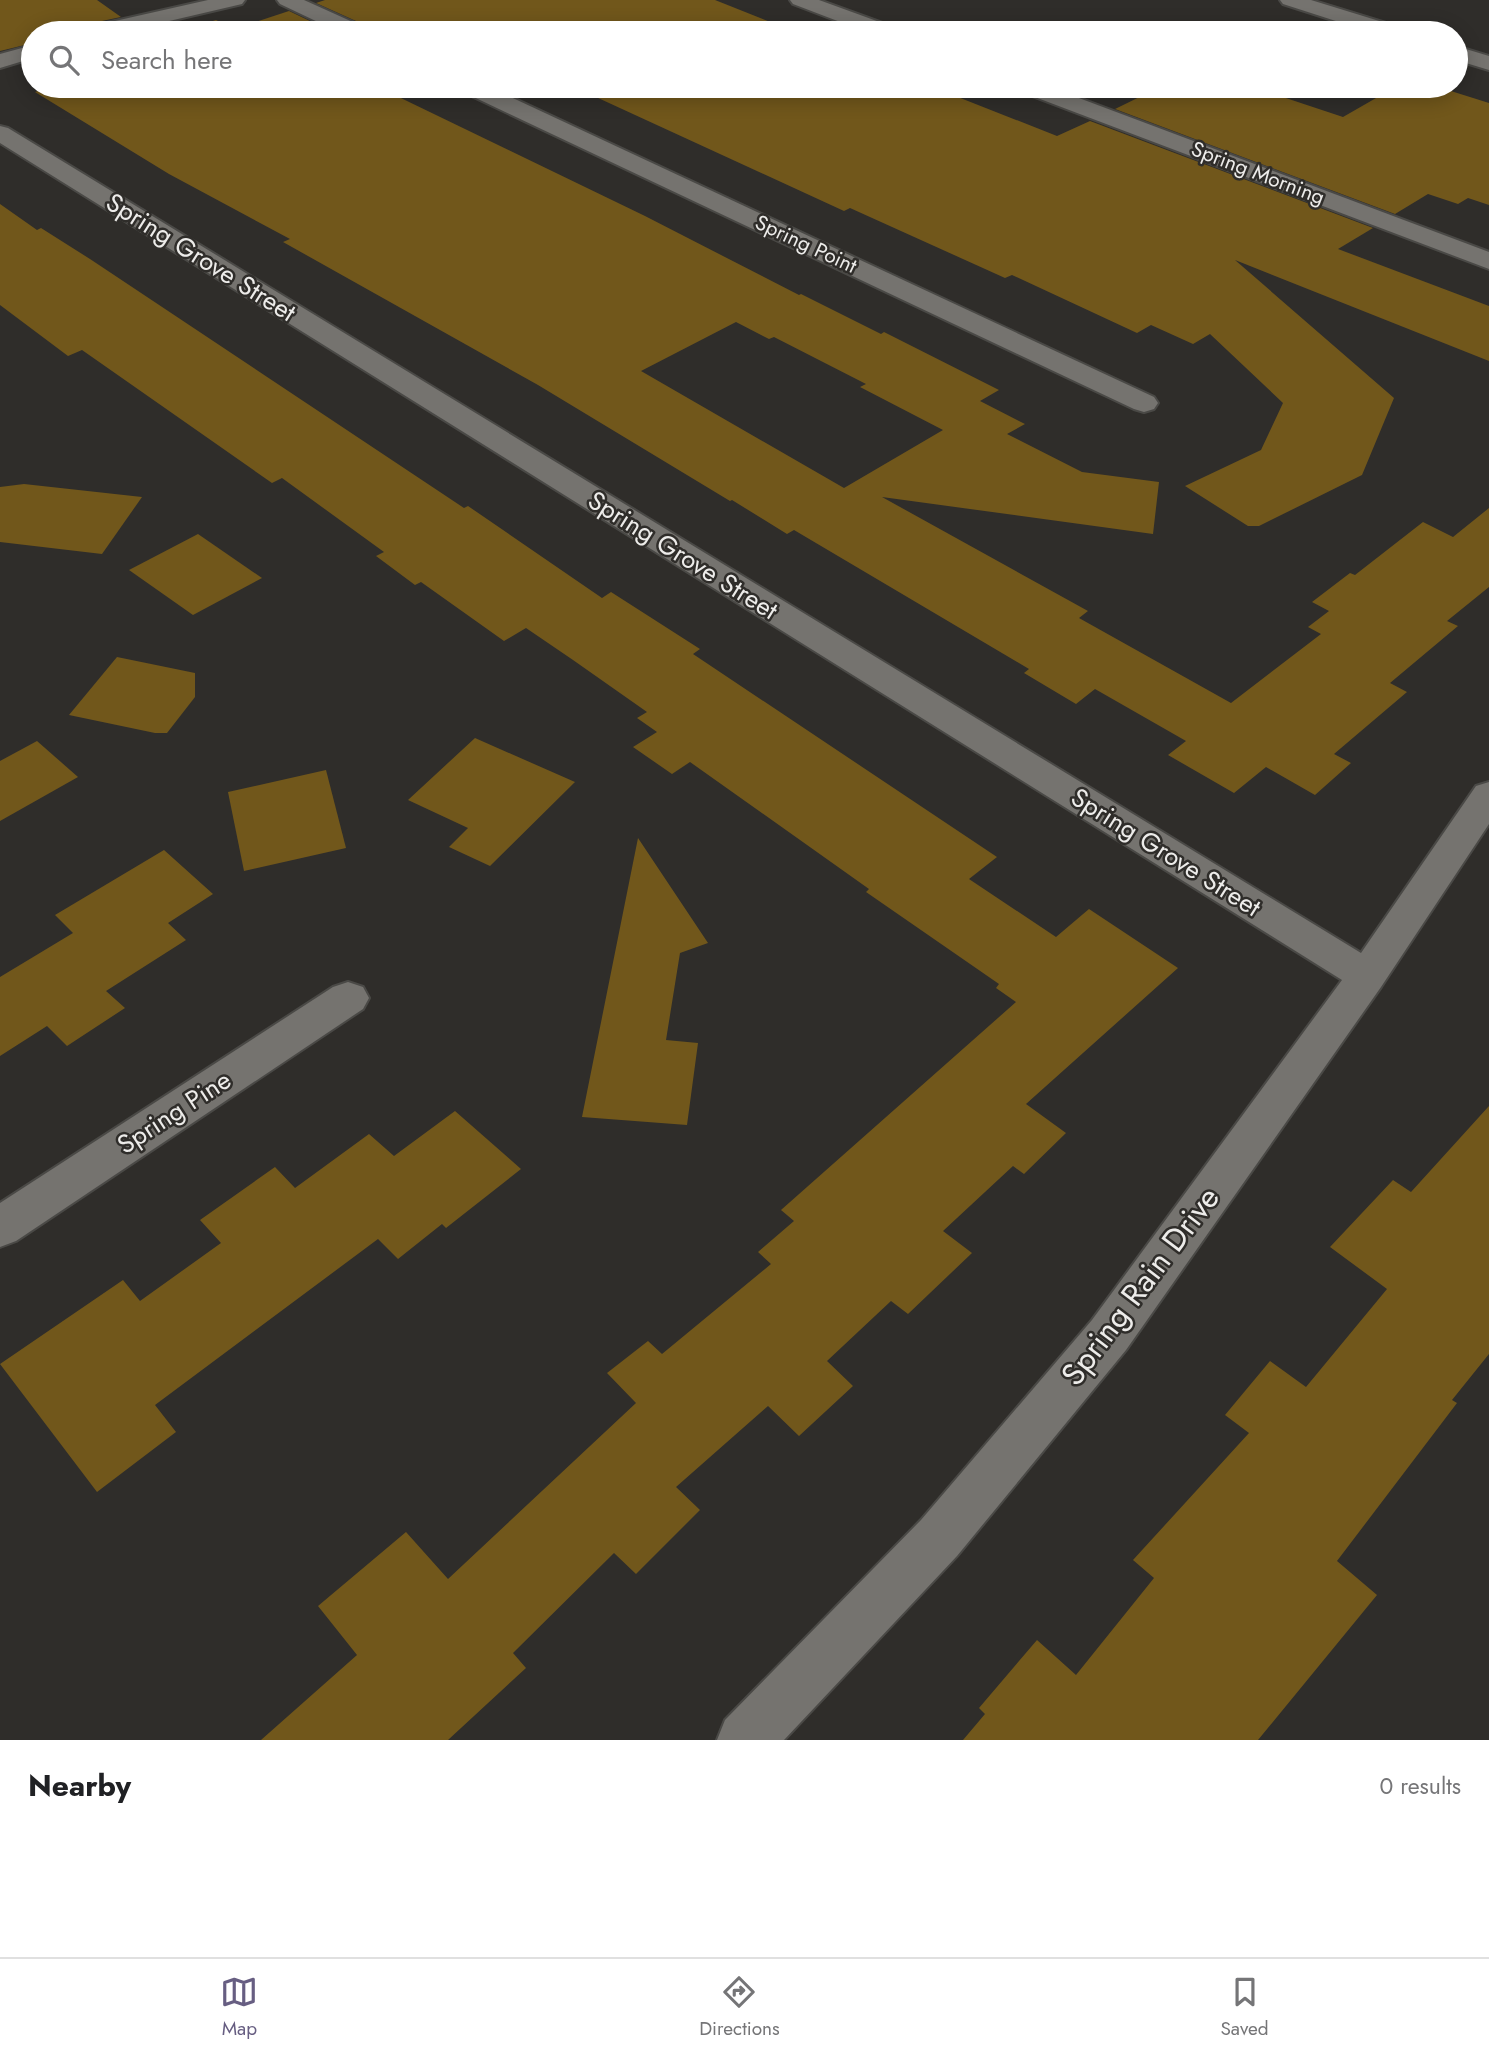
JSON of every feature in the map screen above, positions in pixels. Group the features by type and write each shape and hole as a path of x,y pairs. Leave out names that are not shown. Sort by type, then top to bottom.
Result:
{"street":[{"path":"144,21 235,0"},
{"path":"287,0 332,21"},
{"path":"800,0 856,21"},
{"path":"1290,0 1356,21"},
{"path":"0,61 21,55"},
{"path":"1468,57 1489,64"},
{"name":"Spring Point","path":"495,98 1144,403"},
{"name":"Spring Morning","path":"1059,98 1489,261"},
{"name":"Spring Grove Street","path":"0,133 1367,976"},
{"name":"Spring Rain Drive","path":"745,1740 939,1538 1108,1335 1367,976 1489,795"},
{"name":"Spring Pine","path":"0,1227 348,998"}],"building":[{"path":"0,0 97,0 121,17 102,21 21,21 21,46 0,51"},
{"path":"325,0 715,0 768,21 356,21 316,3"},
{"path":"289,11 310,21 258,21"},
{"path":"1468,96 1489,103 1489,205 1468,198 1458,204 1428,194 1395,214 1115,109 1137,98 1286,98 1343,117 1376,98"},
{"path":"45,98 401,98 645,216 799,295 881,334 884,332 999,390 980,401 1025,424 1007,434 1082,472 1159,482 1153,534 882,497 1088,611 1079,618 1231,703 1321,634 1308,627 1329,611 1312,602 1350,573 1355,575 1423,522 1453,537 1489,508 1489,587 1447,621 1458,626 1390,683 1407,692 1334,754 1351,763 1315,795 1266,767 1234,793 1168,755 1186,741 1095,689 1076,704 1024,673 1029,669 794,530 787,534 538,385 283,242 290,239 169,174","holes":["736,322 769,339 774,337 866,384 860,387 943,430 844,488 641,371"]},
{"path":"598,98 960,98 1057,136 1090,121 1373,228 1338,249 1489,306 1489,361 1235,260 1394,398 1362,475 1259,526 1248,526 1185,486 1261,450 1283,403 1210,334 1193,344 1151,325 1137,333 1012,275 1005,278 850,208 844,211"},
{"path":"0,204 37,230 41,228 90,259 464,508 468,506 602,598 611,592 700,649 693,654 997,857 969,879 1056,937 1089,909 1178,968 1026,1104 1066,1133 1024,1174 1013,1166 943,1231 972,1253 908,1314 891,1301 827,1361 853,1386 799,1436 768,1406 676,1487 700,1510 636,1574 614,1553 513,1653 526,1668 448,1740 261,1740 357,1655 318,1606 406,1532 448,1579 636,1403 607,1373 648,1341 662,1354 771,1264 758,1252 794,1221 781,1210 1016,1002 996,988 999,984 866,892 869,889 690,762 672,774 633,747 657,732 637,718 647,712 573,660 526,628 504,641 421,582 415,585 376,556 384,552 282,478 272,483 82,350 68,356 0,305"},
{"path":"24,484 142,497 102,554 0,542 0,487"},
{"path":"198,534 262,578 193,615 129,570"},
{"path":"117,657 195,673 195,697 167,733 155,733 69,715"},
{"path":"475,738 575,782 490,866 449,847 468,828 408,800"},
{"path":"37,741 78,777 0,821 0,761"},
{"path":"326,770 346,848 244,871 228,792"},
{"path":"638,838 708,943 680,953 666,1040 698,1043 687,1125 582,1117"},
{"path":"164,850 213,894 168,923 186,940 106,991 125,1008 67,1046 47,1026 0,1056 0,977 73,933 55,915"},
{"path":"1489,1106 1489,1354 1452,1400 1457,1403 1337,1561 1377,1595 1258,1740 963,1740 985,1714 979,1708 1037,1640 1076,1675 1154,1578 1133,1560 1249,1433 1225,1415 1270,1361 1306,1387 1387,1289 1330,1247 1393,1180 1411,1192"},
{"path":"455,1111 521,1169 446,1228 442,1224 398,1259 378,1239 155,1405 176,1432 97,1492 0,1364 123,1280 140,1301 221,1243 200,1220 275,1167 295,1188 369,1134 394,1156"}]}
